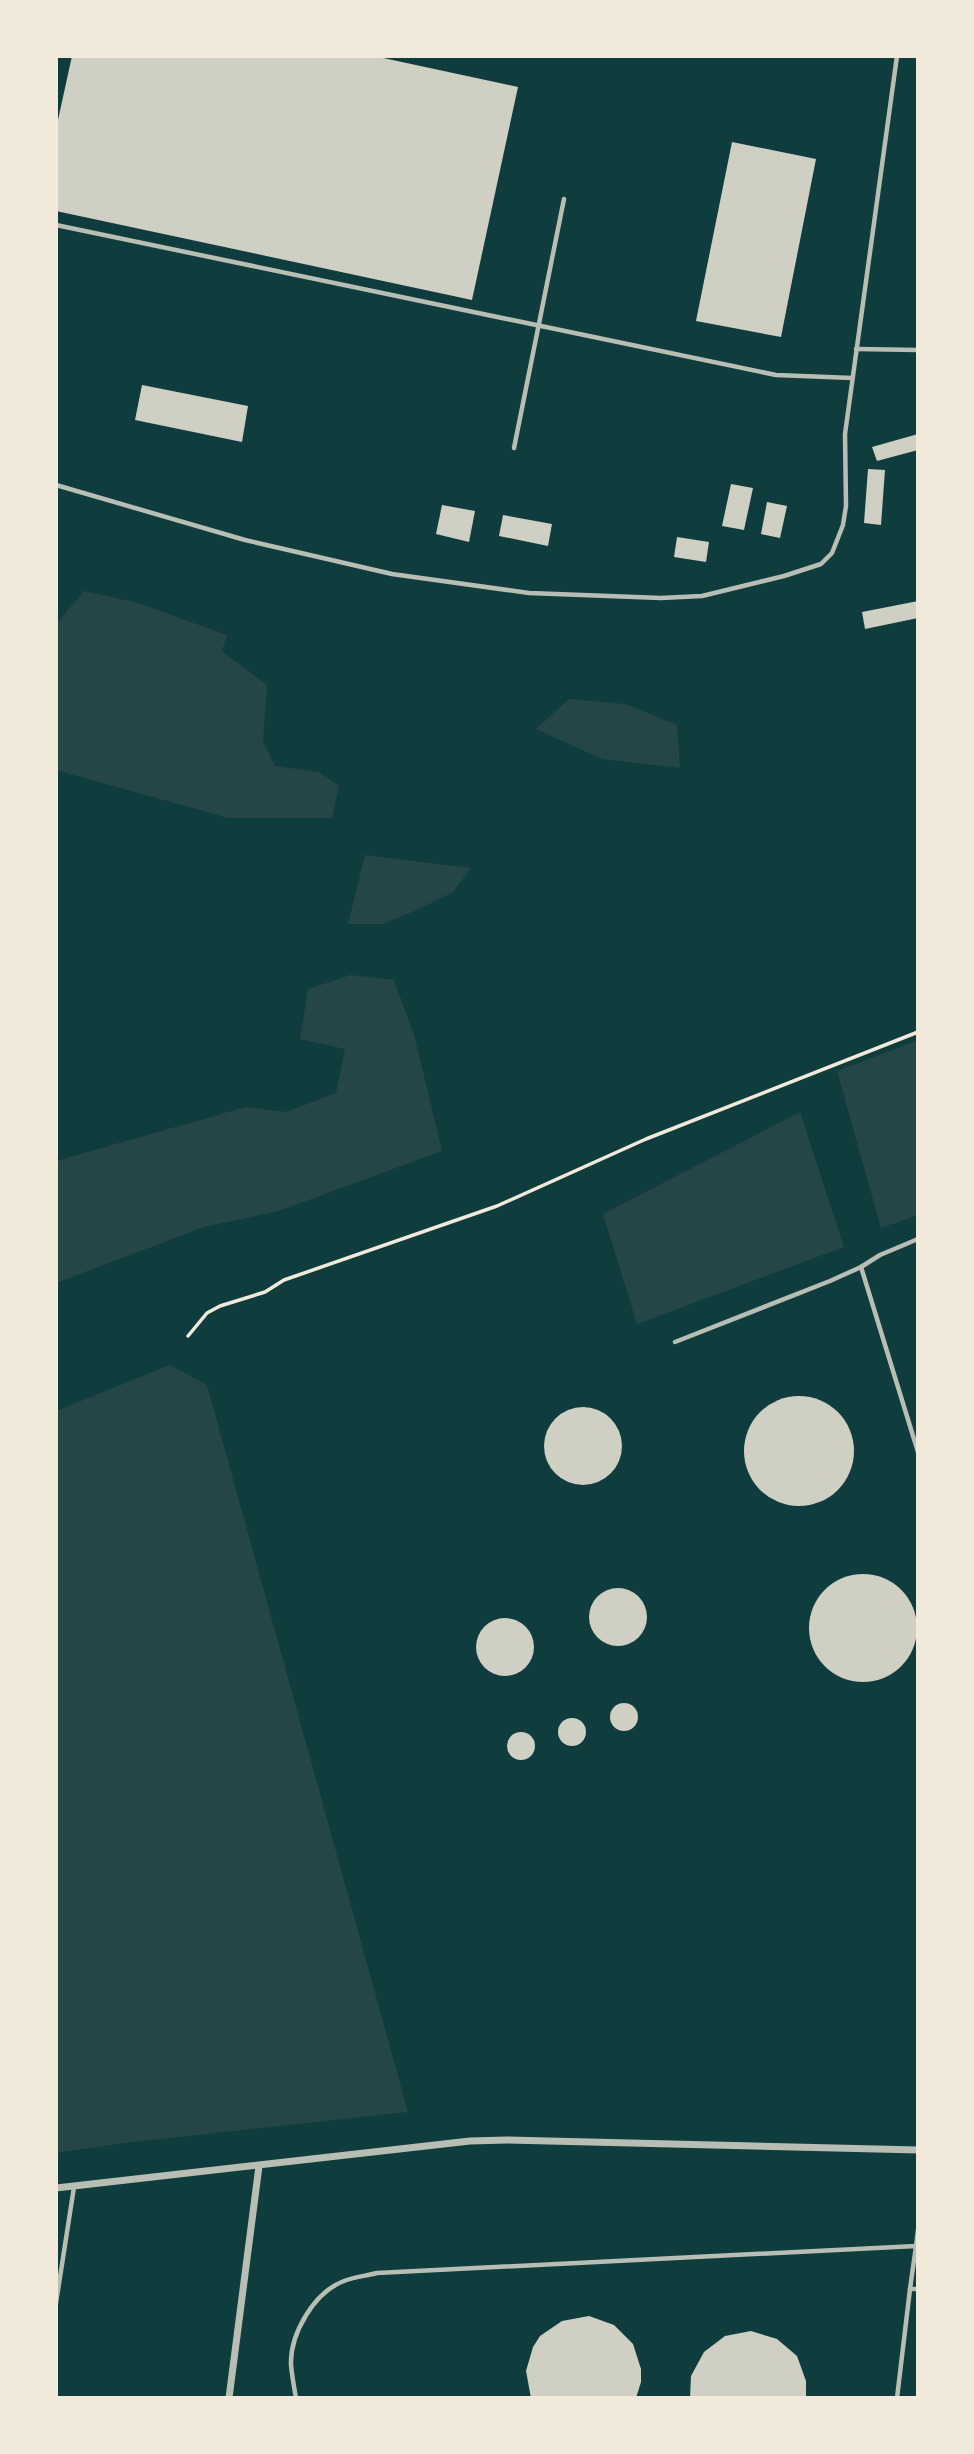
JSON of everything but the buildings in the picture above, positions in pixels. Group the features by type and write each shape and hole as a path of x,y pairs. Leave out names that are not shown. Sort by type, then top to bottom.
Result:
{"street":[{"path":"56,2189 470,2141 918,2150"},
{"path":"229,2398 259,2166"}],"lane":[{"path":"56,485 245,540 392,574 529,593 661,598 702,596 821,565 832,553 844,525 845,434 897,56"},
{"path":"514,448 564,199"},
{"path":"56,225 776,374 852,378"},
{"path":"856,349 918,350"},
{"path":"675,1342 862,1267 880,1255 918,1240"},
{"path":"862,1267 918,1452"},
{"path":"56,2303 74,2187"},
{"path":"897,2398 918,2230"},
{"path":"296,2398 291,2364 299,2328 327,2291 344,2281 377,2273 916,2246"},
{"path":"910,2289 918,2290"}],"path":[{"path":"188,1336 207,1313 220,1306 265,1293 284,1280 497,1206 646,1139 918,1032"}],"shaded area":[{"path":"84,591 138,603 227,635 222,651 267,685 263,741 275,766 319,772 339,786 332,818 228,818 56,770 56,624"},
{"path":"569,699 625,704 677,725 680,768 602,759 536,729"},
{"path":"365,855 471,868 453,892 417,910 383,924 348,924"},
{"path":"351,975 394,980 415,1038 442,1151 279,1211 204,1227 56,1283 56,1161 246,1107 286,1112 336,1093 345,1049 300,1039 308,989"},
{"path":"918,1040 918,1215 881,1228 837,1071"},
{"path":"800,1112 844,1247 637,1324 603,1214"},
{"path":"170,1365 207,1385 408,2112 56,2153 56,1411"}]}
